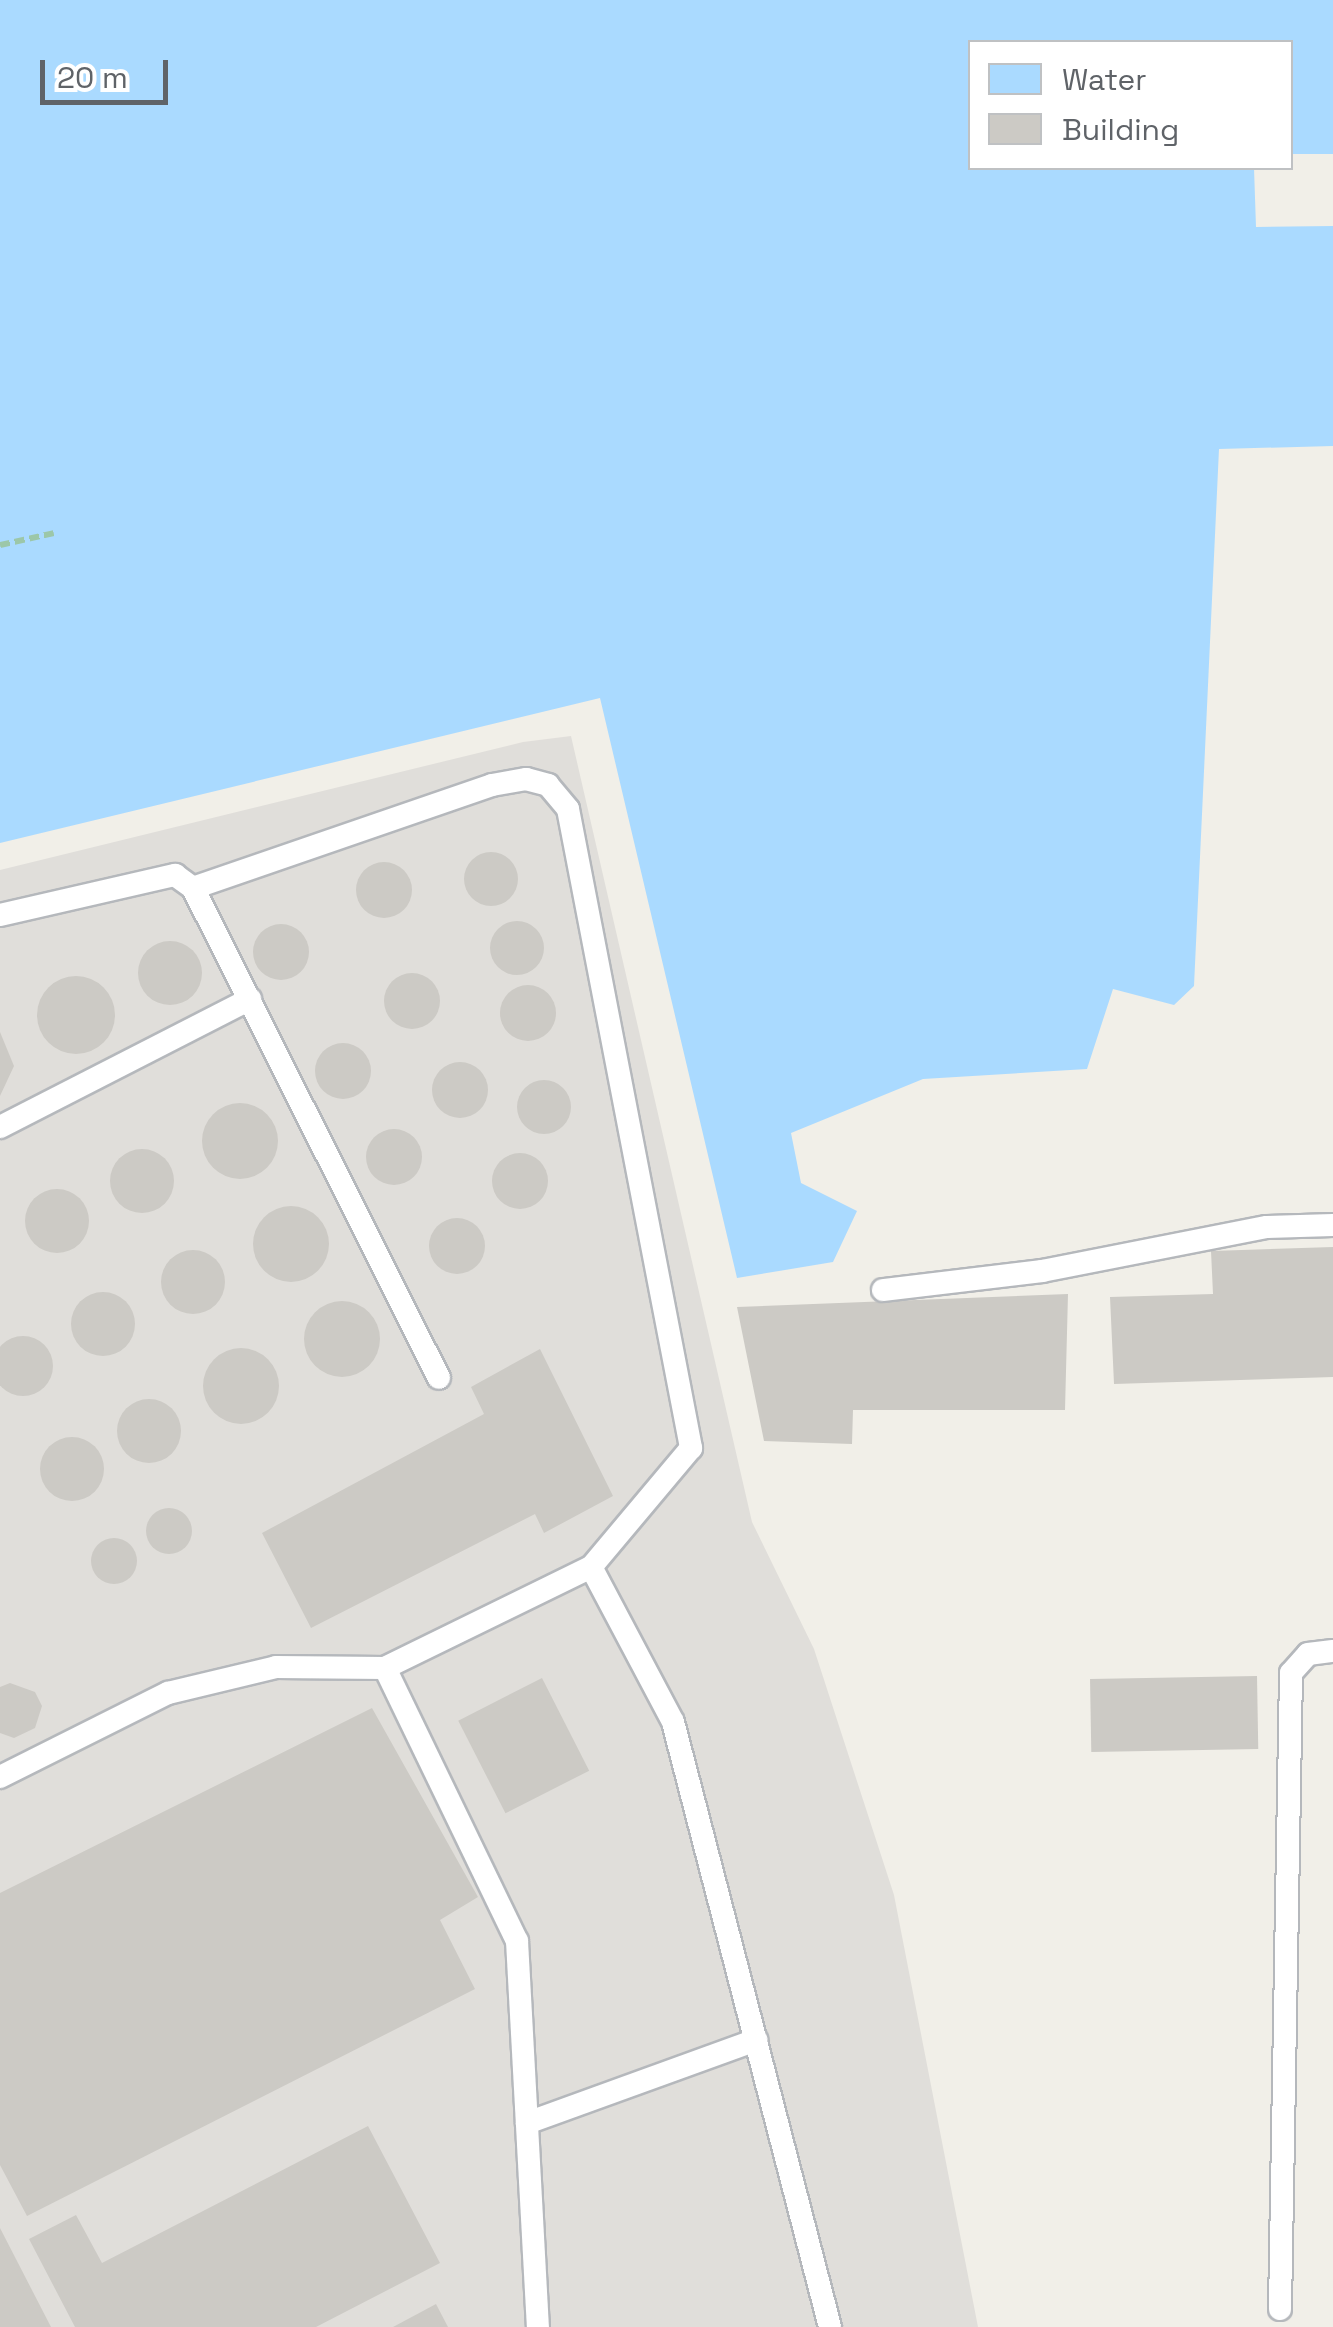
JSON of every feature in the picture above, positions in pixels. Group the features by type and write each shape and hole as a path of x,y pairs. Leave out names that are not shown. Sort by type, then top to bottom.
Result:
{"lane":[{"path":"0,1777 168,1693 276,1666 385,1668 592,1566 692,1448 568,808 548,784 526,779 492,785 193,888"},
{"path":"0,915 175,875 193,888 440,1378"},
{"path":"0,1127 250,999"},
{"path":"883,1290 1042,1272 1267,1227 1333,1225"},
{"path":"592,1566 673,1722 830,2327"},
{"path":"1280,2310 1291,1673 1308,1654 1333,1652"},
{"path":"385,1668 517,1941 538,2327"},
{"path":"527,2123 756,2040"}],"path":[{"path":"0,544 54,534"}],"shaded area":[{"path":"571,736 752,1522 814,1649 894,1895 978,2327 0,2327 0,870 523,742"}],"water":[{"path":"0,0 1333,0 1333,154 1293,154 1293,40 968,40 968,170 1254,170 1256,227 1333,226 1333,446 1219,449 1194,986 1174,1005 1113,989 1087,1069 923,1079 791,1133 801,1183 857,1211 833,1262 737,1278 600,698 0,843"}],"building":[{"path":"491,852 510,860 518,879 510,898 491,906 472,898 464,879 472,860"},
{"path":"384,862 403,871 412,890 403,909 384,918 365,909 356,890 365,871"},
{"path":"517,921 536,929 544,948 536,967 517,975 498,967 490,948 498,929"},
{"path":"281,924 300,933 309,952 300,971 281,980 262,971 253,952 262,933"},
{"path":"170,941 193,950 202,973 193,996 170,1005 147,996 138,973 147,950"},
{"path":"412,973 432,981 440,1001 432,1021 412,1029 392,1021 384,1001 392,981"},
{"path":"76,976 104,987 115,1015 104,1043 76,1054 48,1043 37,1015 48,987"},
{"path":"528,985 548,993 556,1013 548,1033 528,1041 508,1033 500,1013 508,993"},
{"path":"0,1032 14,1066 0,1096"},
{"path":"343,1043 363,1051 371,1071 363,1091 343,1099 323,1091 315,1071 323,1051"},
{"path":"460,1062 479,1071 488,1090 479,1109 460,1118 441,1109 432,1090 441,1071"},
{"path":"544,1080 563,1088 571,1107 563,1126 544,1134 525,1126 517,1107 525,1088"},
{"path":"240,1103 267,1114 278,1141 267,1168 240,1179 213,1168 202,1141 213,1114"},
{"path":"394,1129 414,1137 422,1157 414,1177 394,1185 374,1177 366,1157 374,1137"},
{"path":"142,1149 164,1159 174,1181 164,1203 142,1213 120,1203 110,1181 120,1159"},
{"path":"520,1153 540,1161 548,1181 540,1201 520,1209 500,1201 492,1181 500,1161"},
{"path":"57,1189 80,1198 89,1221 80,1244 57,1253 34,1244 25,1221 34,1198"},
{"path":"291,1206 318,1217 329,1244 318,1271 291,1282 264,1271 253,1244 264,1217"},
{"path":"457,1218 476,1227 485,1246 476,1265 457,1274 438,1265 429,1246 438,1227"},
{"path":"1333,1247 1333,1377 1114,1384 1110,1297 1213,1294 1211,1251"},
{"path":"193,1250 215,1260 225,1282 215,1304 193,1314 171,1304 161,1282 171,1260"},
{"path":"103,1292 126,1301 135,1324 126,1347 103,1356 80,1347 71,1324 80,1301"},
{"path":"1068,1294 1065,1410 853,1410 852,1444 764,1441 737,1307"},
{"path":"342,1301 369,1312 380,1339 369,1366 342,1377 315,1366 304,1339 315,1312"},
{"path":"12,1339 34,1339 50,1355 50,1377 34,1393 12,1393 -1,1382 -1,1350"},
{"path":"241,1348 268,1359 279,1386 268,1413 241,1424 214,1413 203,1386 214,1359"},
{"path":"540,1349 613,1496 544,1533 535,1514 311,1628 262,1533 484,1414 471,1387"},
{"path":"149,1399 172,1408 181,1431 172,1454 149,1463 126,1454 117,1431 126,1408"},
{"path":"72,1437 94,1447 104,1469 94,1491 72,1501 50,1491 40,1469 50,1447"},
{"path":"169,1508 185,1515 192,1531 185,1547 169,1554 153,1547 146,1531 153,1515"},
{"path":"114,1538 130,1545 137,1561 130,1577 114,1584 98,1577 91,1561 98,1545"},
{"path":"1257,1676 1258,1749 1091,1752 1090,1679"},
{"path":"542,1678 589,1771 505,1813 458,1721"},
{"path":"10,1683 35,1692 42,1706 35,1728 14,1738 0,1733 0,1687"},
{"path":"372,1708 478,1897 440,1920 475,1989 27,2216 0,2165 0,1893"},
{"path":"368,2126 440,2263 316,2327 75,2327 29,2239 76,2215 102,2263"},
{"path":"0,2228 51,2327 0,2327"},
{"path":"436,2304 448,2327 393,2327"}]}
